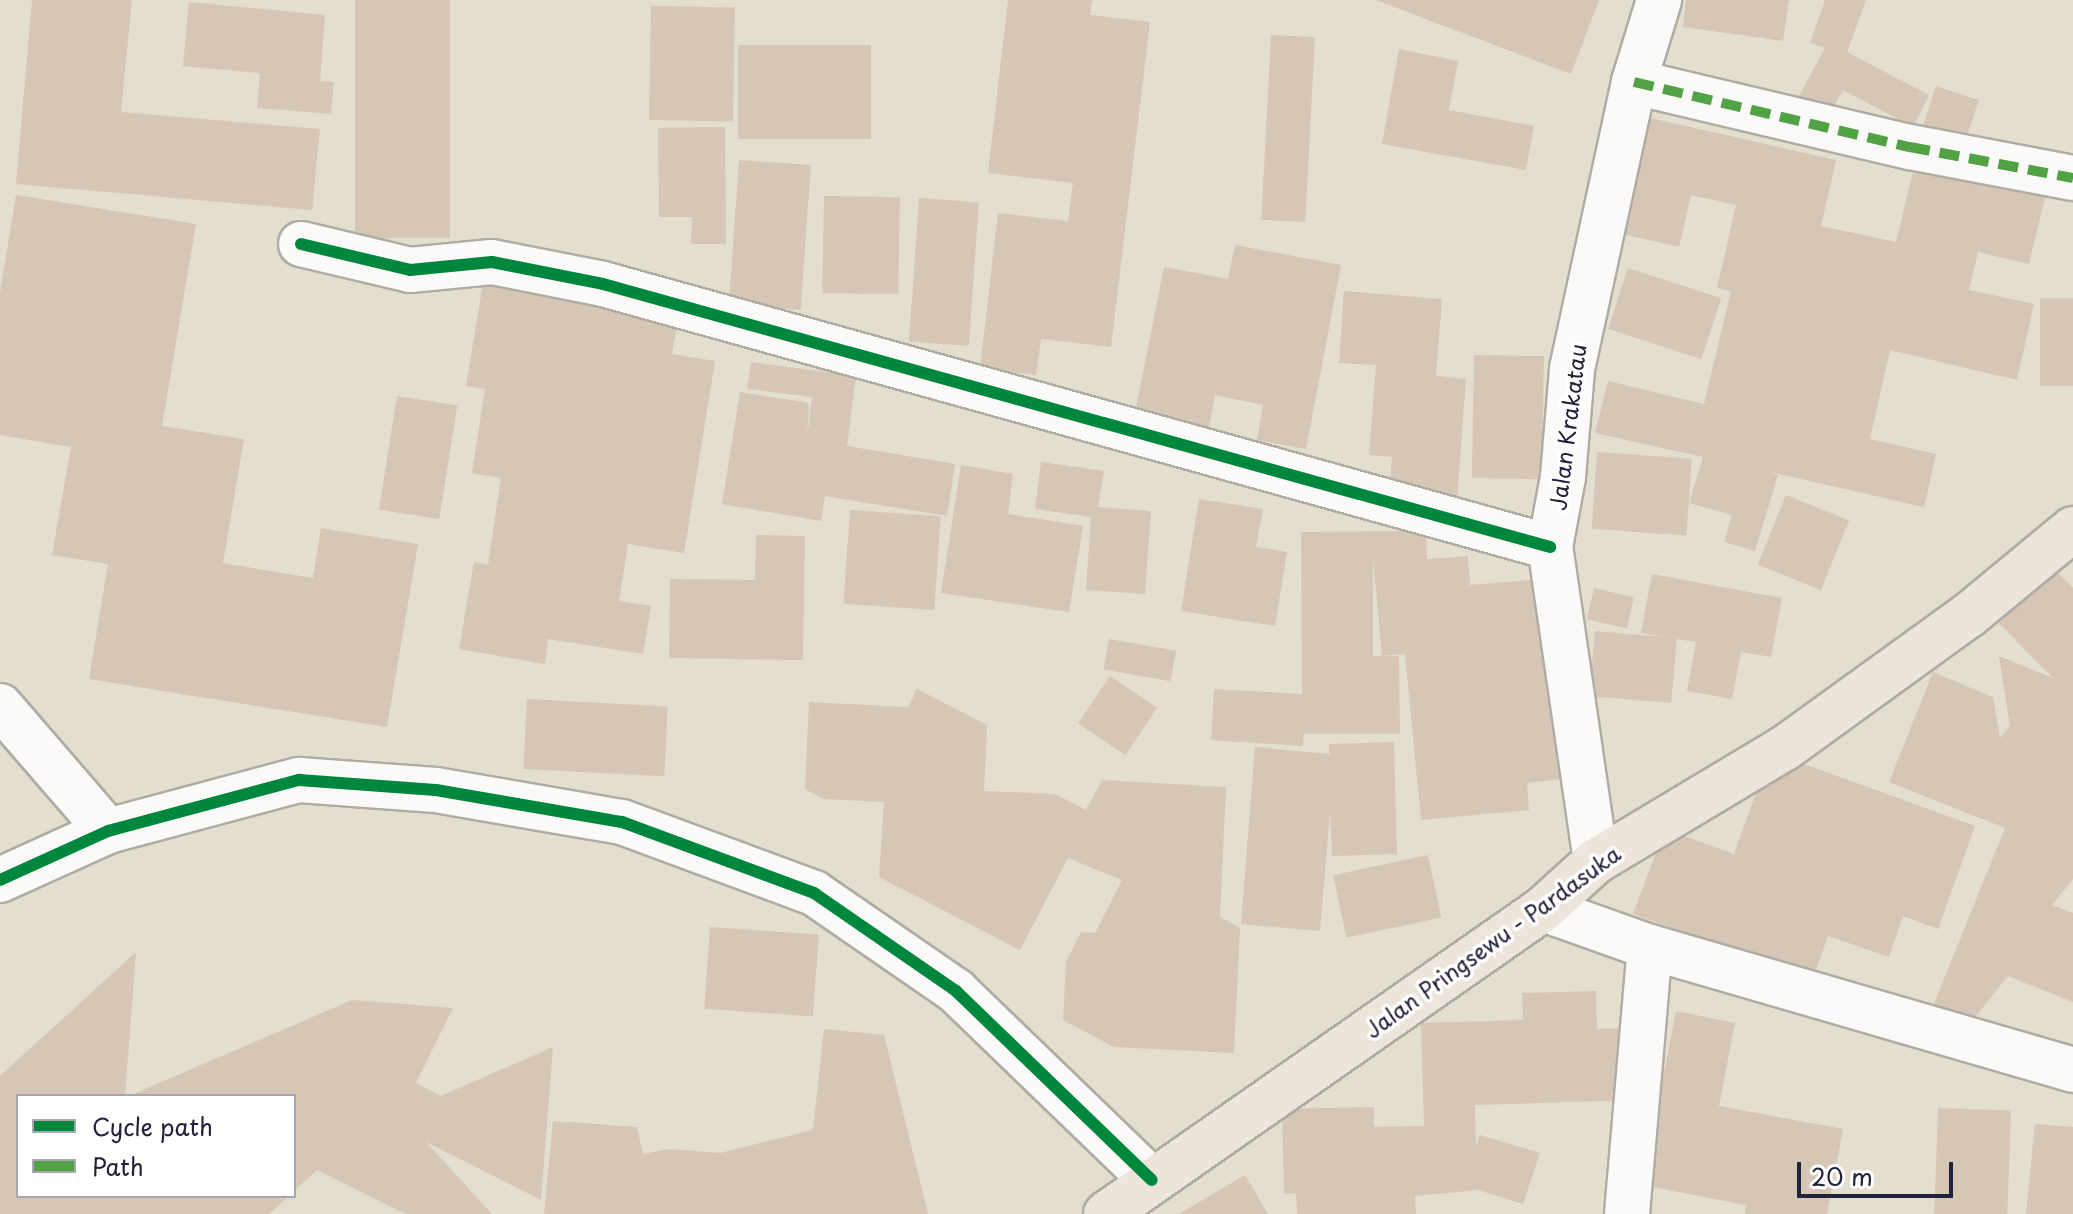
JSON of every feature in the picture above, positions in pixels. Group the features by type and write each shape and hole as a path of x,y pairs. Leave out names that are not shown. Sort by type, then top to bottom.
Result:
{"main road":[{"name":"Jalan Pringsewu - Pardasuka","path":"1106,1214 1152,1180 1223,1137 1543,909 1596,861 1785,748 1969,615 2073,529"}],"street":[{"name":"Jalan Krakatau","path":"1596,861 1550,547 1563,477 1572,369 1634,82 1659,0"},
{"path":"1634,82 1910,147 2073,178"},
{"path":"301,244 410,270 492,262 603,284 1550,547"},
{"path":"0,706 108,831"},
{"path":"0,880 108,831 299,780 436,790 622,822 814,893 956,991 1152,1180"},
{"path":"1543,909 1650,947 2073,1070"},
{"path":"1627,1214 1650,947"}],"building":[{"path":"32,0 132,0 121,112 320,129 312,210 16,184"},
{"path":"355,0 450,0 450,238 355,238"},
{"path":"1008,0 1092,0 1090,15 1150,22 1111,347 1041,339 1036,375 980,369 998,213 1068,221 1073,183 988,173"},
{"path":"1376,0 1599,0 1571,74"},
{"path":"1686,0 1789,0 1783,41 1683,27"},
{"path":"1825,0 1866,0 1847,52 1929,95 1913,127 1843,90 1825,122 1794,105 1825,48 1810,43"},
{"path":"189,2 325,15 320,81 334,82 331,114 257,108 260,73 183,66"},
{"path":"651,6 735,7 733,121 649,120"},
{"path":"1271,35 1315,37 1305,222 1261,220"},
{"path":"738,45 871,45 871,139 738,139"},
{"path":"1399,49 1458,61 1449,110 1534,126 1526,170 1382,144"},
{"path":"1936,86 1979,100 1961,154 1918,140"},
{"path":"1637,115 1836,160 1821,226 1896,242 1916,159 2047,189 2029,264 1978,252 1969,290 2034,304 2017,380 1890,350 1870,439 1936,454 1924,507 1770,472 1778,475 1755,551 1724,542 1732,515 1689,503 1703,457 1595,433 1608,381 1704,404 1731,291 1717,288 1736,205 1691,195 1679,247 1610,231"},
{"path":"725,127 726,244 691,244 692,217 659,217 658,128"},
{"path":"739,160 811,165 801,310 729,305"},
{"path":"16,195 196,224 162,426 244,439 223,563 313,578 321,528 418,544 387,727 89,679 108,564 52,555 71,447 0,435 0,293"},
{"path":"824,196 900,197 898,294 822,293"},
{"path":"919,198 979,202 969,346 909,342"},
{"path":"1235,245 1341,265 1306,449 1257,440 1263,405 1215,395 1208,432 1134,418 1164,267 1228,279"},
{"path":"1628,268 1721,298 1701,359 1608,329"},
{"path":"483,283 679,314 672,354 715,361 684,553 628,544 619,601 651,606 643,654 548,639 545,664 459,649 474,562 488,565 501,478 472,473 485,389 466,386"},
{"path":"1344,291 1442,299 1436,376 1466,379 1457,501 1389,496 1392,457 1369,455 1376,365 1339,363"},
{"path":"2040,298 2073,298 2073,386 2040,386"},
{"path":"1474,355 1544,356 1542,479 1472,478"},
{"path":"751,362 856,376 847,446 955,464 947,516 825,496 821,521 722,504 740,392 809,403 807,439 812,397 747,389"},
{"path":"397,396 457,406 439,519 379,510"},
{"path":"1597,452 1692,459 1686,535 1592,529"},
{"path":"1041,462 1104,471 1098,507 1151,511 1145,594 1086,590 1091,517 1035,509"},
{"path":"961,465 1013,474 1008,514 1083,526 1069,612 941,593"},
{"path":"1786,495 1849,520 1821,590 1758,565"},
{"path":"1199,499 1263,509 1256,547 1287,552 1275,626 1181,611"},
{"path":"850,510 941,516 934,610 843,604"},
{"path":"1426,531 1427,559 1468,556 1470,585 1551,578 1570,778 1527,783 1529,810 1421,820 1405,654 1382,656 1399,656 1400,734 1304,734 1303,746 1211,740 1214,689 1302,694 1301,532","holes":["1373,559 1382,656 1373,656"]},
{"path":"756,535 805,536 803,660 669,658 670,579 755,580"},
{"path":"2053,568 2073,588 2073,879 2052,905 2073,913 2073,1002 2008,976 1968,1026 1931,1011 2005,828 1889,782 1933,672 1993,697 2000,738 2010,726 1999,656 2053,678 1999,623"},
{"path":"1652,574 1782,598 1771,657 1741,652 1732,699 1687,691 1696,642 1677,639 1671,703 1589,696 1595,631 1664,637 1641,633"},
{"path":"1594,588 1634,597 1627,628 1587,619"},
{"path":"1109,639 1176,651 1171,681 1104,670"},
{"path":"1110,676 1157,708 1125,755 1078,723"},
{"path":"917,689 987,725 984,791 1055,794 1086,810 1102,780 1226,787 1220,917 1240,928 1234,1053 1114,1047 1063,1020 1066,962 1081,932 1095,933 1122,880 1068,858 1020,950 879,877 884,802 823,799 805,789 809,702 908,707"},
{"path":"527,699 668,706 664,776 523,769"},
{"path":"1394,742 1397,854 1332,856 1330,813 1320,931 1241,924 1255,747 1329,754 1329,744"},
{"path":"1771,752 1975,826 1938,929 1903,916 1889,957 1828,936 1813,978 1633,914 1665,829 1734,854"},
{"path":"1428,855 1441,918 1346,938 1333,875"},
{"path":"710,927 819,935 813,1016 704,1009"},
{"path":"136,952 125,1094 16,1094 16,1198 287,1198 269,1214 0,1214 0,1076"},
{"path":"1596,991 1597,1029 1632,1028 1635,1100 1475,1105 1476,1146 1480,1135 1540,1153 1523,1204 1478,1190 1415,1196 1416,1214 1297,1214 1296,1193 1284,1194 1282,1109 1374,1107 1374,1127 1424,1126 1421,1023 1523,1020 1522,993"},
{"path":"352,1000 453,1008 416,1083 441,1096 553,1047 541,1200 426,1142 492,1214 405,1214 317,1170 296,1189 296,1094 134,1094"},
{"path":"1676,1011 1735,1023 1719,1106 1843,1129 1827,1214 1745,1214 1746,1205 1642,1185"},
{"path":"824,1029 884,1035 928,1214 544,1214 553,1121 637,1127 643,1154 668,1149 720,1153 813,1130"},
{"path":"1938,1108 2011,1111 2007,1214 1934,1214"},
{"path":"2035,1124 2073,1127 2073,1214 2026,1214"},
{"path":"1245,1175 1268,1214 1179,1214"}],"marked path":[{"path":"1634,82 1910,147 2073,178"}],"cycle path":[{"path":"301,244 410,270 492,262 603,284 1550,547"},
{"path":"0,880 108,831 299,780 436,790 622,822 814,893 956,991 1152,1180"}]}
